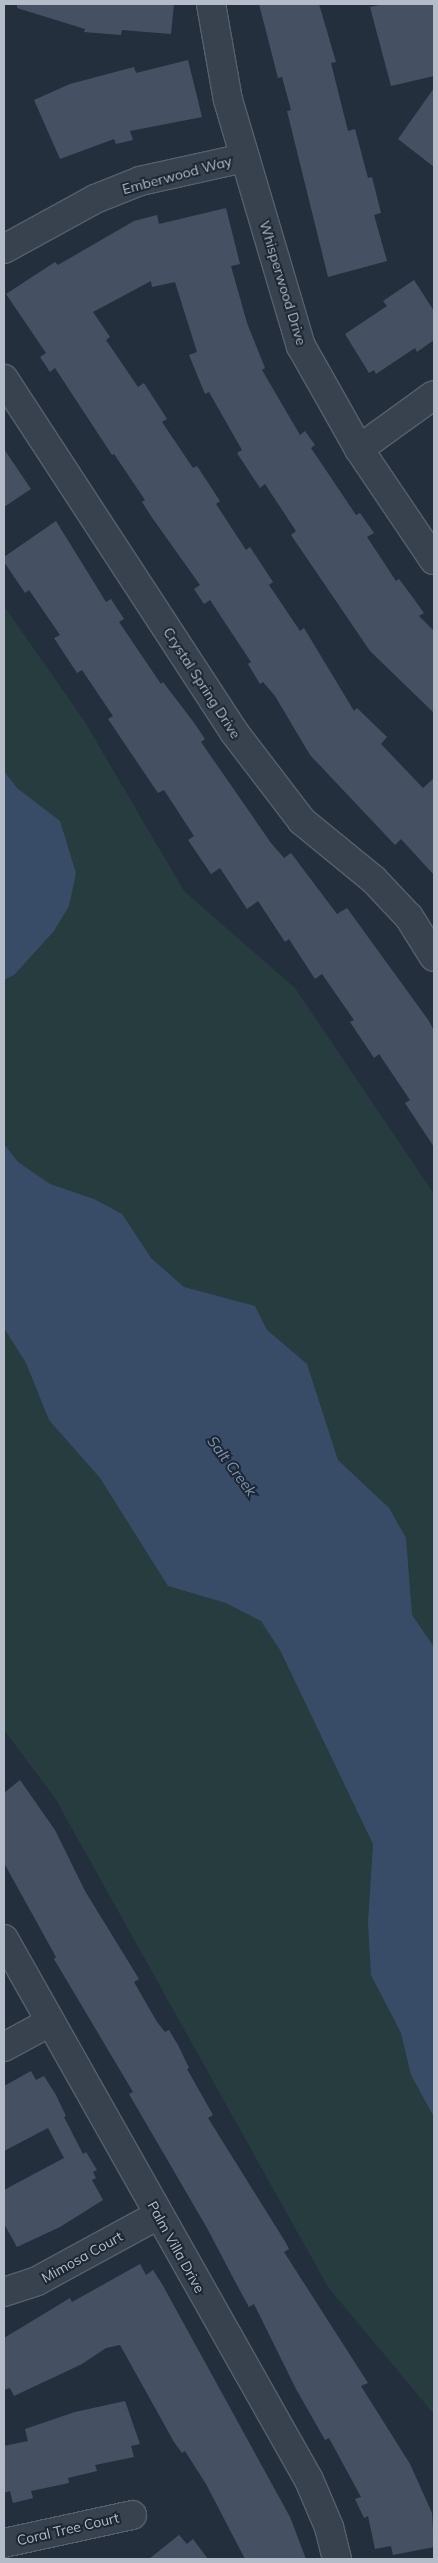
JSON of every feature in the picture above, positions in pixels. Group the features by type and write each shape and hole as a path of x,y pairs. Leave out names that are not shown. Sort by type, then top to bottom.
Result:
{"street":[{"name":"Whisperwood Drive","path":"211,4 228,100 301,346 358,449 434,560"},
{"name":"Emberwood Way","path":"4,249 95,199 140,181 244,158"},
{"name":"Crystal Spring Drive","path":"4,379 234,732 302,821 374,880 408,917 434,957"},
{"path":"358,449 434,395"},
{"name":"Palm Villa Drive","path":"4,1939 309,2480 329,2527 337,2559"},
{"path":"4,2047 50,2022"},
{"name":"Mimosa Court","path":"4,2292 37,2281 158,2215"},
{"name":"Coral Tree Court","path":"4,2543 132,2514"}],"green space":[{"path":"4,606 85,722 184,891 295,988 434,1194 434,2414 328,2287 55,1798 4,1730"}],"water":[{"path":"4,771 17,788 60,821 76,873 69,906 54,931 14,975 4,980"},
{"name":"Salt Creek","path":"4,1144 18,1162 50,1184 94,1199 122,1214 151,1258 184,1287 255,1306 267,1330 307,1364 338,1460 389,1508 406,1538 412,1615 434,1647 434,2117 411,2075 401,2033 371,1975 368,1923 373,1844 280,1650 261,1621 226,1603 168,1586 100,1478 49,1420 26,1363 4,1328"}],"building":[{"path":"17,4 174,4 171,34 122,30 121,35 84,32 85,29 17,8"},
{"path":"259,4 319,4 336,62 331,63 348,131 355,129 368,178 372,177 381,213 374,215 387,261 328,277 287,111 291,110 282,77 278,78"},
{"path":"384,4 434,4 434,76 391,86 370,7"},
{"path":"188,60 202,117 130,131 133,140 116,144 114,139 60,159 34,100 70,84 134,67 136,73"},
{"path":"434,88 434,167 398,139"},
{"path":"226,208 240,264 231,266 247,323 265,368 262,370 300,435 305,431 315,445 311,448 356,515 360,513 374,533 367,537 396,581 399,579 424,613 419,616 434,631 434,713 370,651 291,535 296,531 265,484 260,488 237,453 242,450 209,392 205,394 189,355 197,352 175,282 152,287 151,281 93,312 110,337 106,340 138,387 144,383 167,419 162,422 193,468 197,466 220,501 216,504 246,550 250,547 273,582 269,585 300,631 304,628 354,711 357,708 387,737 381,744 423,788 434,778 434,875 401,839 395,845 310,755 275,696 263,682 260,684 248,664 251,662 210,600 204,604 194,589 200,585 153,519 142,502 145,500 114,454 112,455 55,368 50,372 40,357 46,353 6,294 55,262 58,265 134,221 157,215 159,224"},
{"path":"414,280 434,311 434,340 417,352 415,348 376,374 374,370 369,373 345,334 387,306 383,301"},
{"path":"4,449 31,489 4,507"},
{"path":"56,521 106,602 111,599 124,619 119,622 161,684 163,682 195,724 205,739 201,742 271,843 284,858 291,853 337,914 347,908 429,1021 434,1031 434,1147 405,1103 410,1100 379,1054 374,1058 350,1022 354,1020 322,974 315,979 289,939 285,942 258,901 247,909 220,868 211,874 188,840 194,836 164,790 158,793 108,719 113,716 82,670 77,673 54,638 60,635 29,590 25,593 4,562 4,557"},
{"path":"20,1780 55,1830 85,1891 139,1979 134,1982 157,2022 165,2032 169,2030 178,2045 189,2068 187,2069 213,2115 208,2118 286,2243 289,2249 284,2252 368,2383 361,2386 410,2464 432,2513 434,2547 393,2555 391,2546 375,2549 368,2516 364,2518 355,2499 361,2497 329,2438 325,2440 296,2389 254,2304 249,2307 207,2228 129,2094 133,2092 54,1959 56,1957 4,1863 4,1793"},
{"path":"31,2071 36,2080 44,2076 56,2095 66,2116 64,2117 83,2154 86,2152 97,2170 93,2172 96,2178 92,2180 103,2200 60,2227 17,2247 4,2224 4,2190 64,2158 48,2128 4,2151 4,2086"},
{"path":"140,2264 146,2275 153,2270 162,2284 290,2517 306,2559 245,2559 206,2484 185,2451 182,2453 174,2442 120,2345 106,2348 82,2364 14,2396 10,2388 4,2390 4,2338 70,2298 72,2302"},
{"path":"125,2401 140,2444 131,2446 134,2457 95,2465 97,2471 68,2478 69,2483 31,2491 33,2498 13,2503 10,2491 4,2493 4,2446 28,2441 25,2429 75,2412"},
{"path":"179,2535 187,2544 193,2539 208,2559 149,2559"}]}
